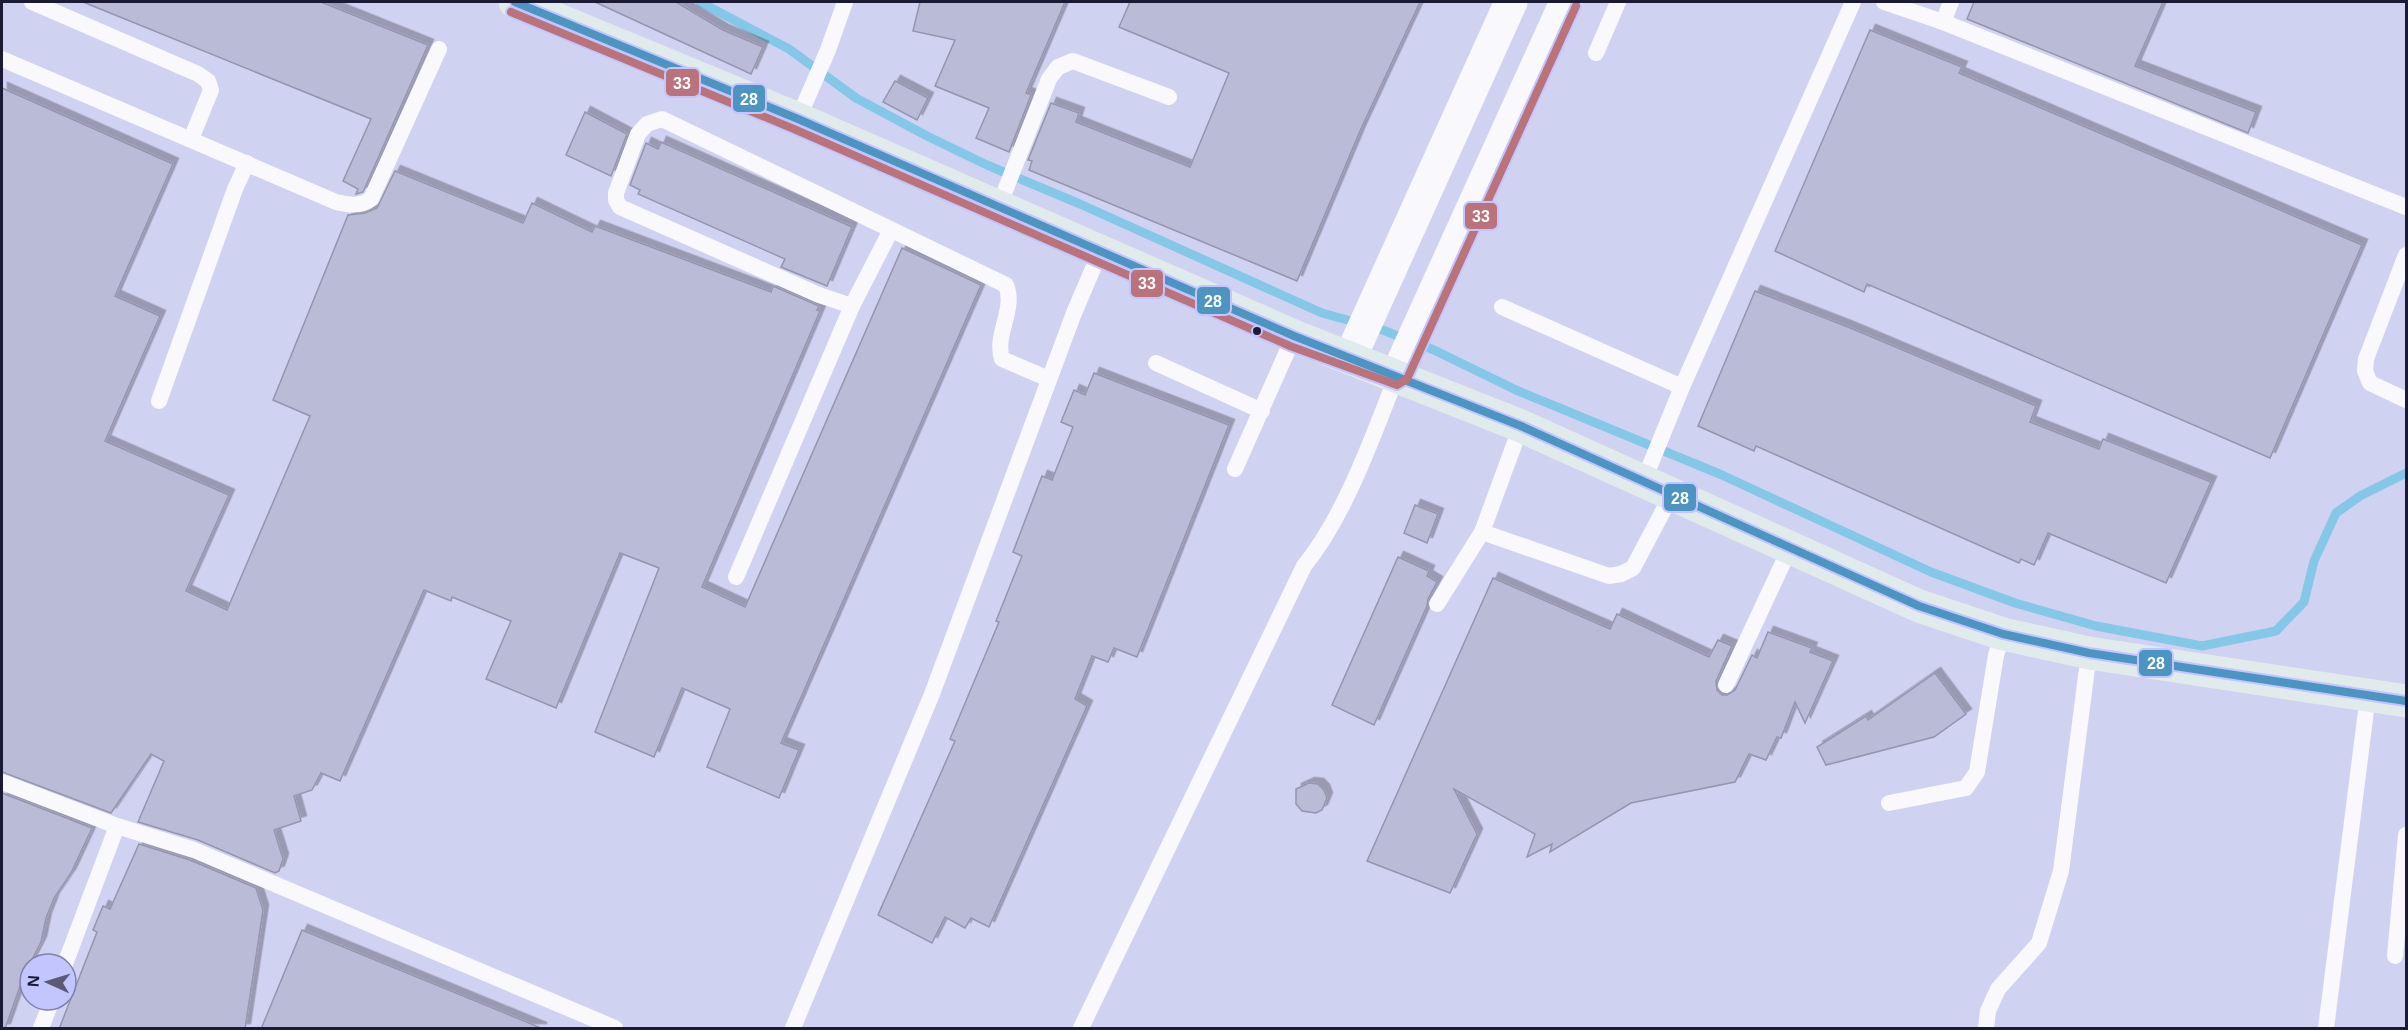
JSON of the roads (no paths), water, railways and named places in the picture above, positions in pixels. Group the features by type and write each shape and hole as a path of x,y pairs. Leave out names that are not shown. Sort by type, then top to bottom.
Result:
{"main road":[{"path":"515,2 798,119 1008,186 1100,252 1294,336 1361,333 1407,351 1521,426 1656,478 1790,548 1919,606 2003,634 2089,653 2406,701"}],"street":[{"path":"1361,333 1511,2"},
{"path":"1407,351 1566,2"}],"lane":[{"path":"32,2 198,74 208,81 211,90 192,139"},
{"path":"798,119 845,2"},
{"path":"1596,53 1618,2"},
{"path":"1482,532 1609,576 1621,574 1633,568 1656,478 1660,441 1853,2"},
{"path":"1884,2 1943,22 2406,207"},
{"path":"1943,22 1951,2"},
{"path":"2,59 336,202 364,204 371,199 439,49"},
{"path":"1008,186 1049,79 1058,67 1073,61 1169,97"},
{"path":"852,306 819,295 620,207 616,200 616,193 638,134 647,124 662,119 1006,285 1008,299 1000,345 1002,359 1049,379"},
{"path":"159,401 235,189 247,163"},
{"path":"736,577 852,306 891,230"},
{"path":"793,1029 932,694 1049,379 1100,252"},
{"path":"2406,255 2366,359 2365,371 2370,383 2406,400"},
{"path":"1502,307 1682,387"},
{"path":"1235,469 1294,336"},
{"path":"1081,1029 1304,566 1323,542 1373,436 1407,351"},
{"path":"1156,363 1262,411"},
{"path":"1437,604 1482,532 1521,426"},
{"path":"1726,685 1790,548"},
{"path":"1889,803 1966,788 1977,772 1996,655 2003,634"},
{"path":"1986,1029 1988,1011 1998,989 2039,943 2061,871 2089,653"},
{"path":"2326,1029 2368,695"},
{"path":"2,782 117,826 194,850 615,1029"},
{"path":"70,952 117,826"},
{"path":"2395,956 2406,835"},
{"path":"41,1028 47,1012"}],"waterway":[{"path":"700,2 789,49 856,98 987,165 1080,204 1322,313 1380,329 1434,350 1516,390 1722,475 1931,572 2015,603 2096,626 2202,646 2276,631 2304,602 2314,561 2336,513 2360,496 2406,473"}]}
